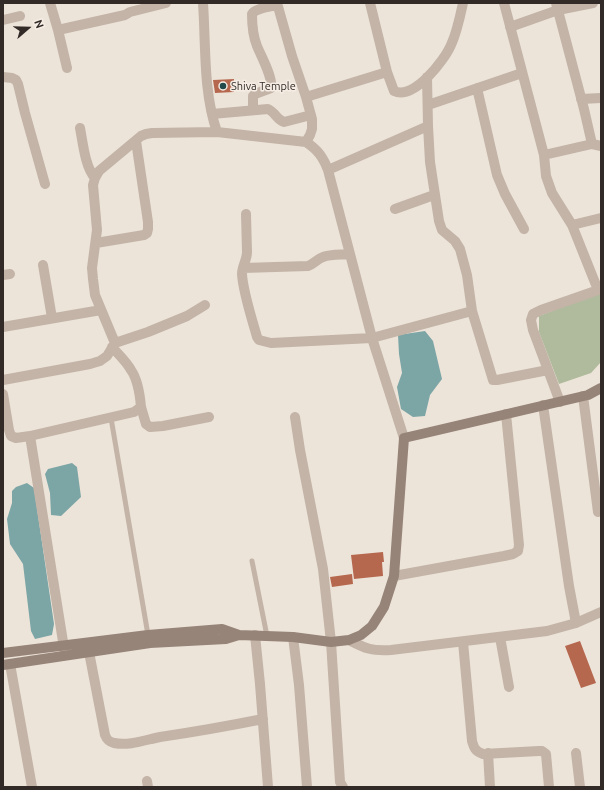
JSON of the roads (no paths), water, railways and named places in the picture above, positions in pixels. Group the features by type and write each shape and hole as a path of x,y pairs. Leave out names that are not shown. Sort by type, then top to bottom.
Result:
{"main road":[{"path":"3,653 64,651 89,652 150,643 226,639 239,635 293,637 331,642 349,640 361,635 372,626 384,607 394,576 404,438 588,395 601,388"},
{"path":"6,665 64,651 148,635 222,629 239,635"}],"street":[{"path":"50,3 67,68"},
{"path":"58,30 126,15 130,12 166,3"},
{"path":"203,3 207,81 212,114 217,132"},
{"path":"372,3 387,72 394,91 398,92 412,90 427,77 443,58 451,45 463,3"},
{"path":"504,3 544,155 546,176 552,193 572,225 599,289 533,314 533,330 560,402"},
{"path":"510,27 557,7 593,3"},
{"path":"253,110 252,96 271,88 272,85 254,38 252,14 258,9 277,4 311,115 312,129 306,142"},
{"path":"544,155 597,145 581,99 557,7"},
{"path":"3,20 20,16"},
{"path":"306,97 387,72"},
{"path":"428,105 522,73"},
{"path":"3,77 12,78 16,80 18,84 45,184"},
{"path":"427,77 430,162 439,221 442,230 455,241 460,249 467,276 472,311 493,380 548,370"},
{"path":"477,88 497,175 524,230"},
{"path":"581,99 601,98"},
{"path":"212,114 268,109 284,122 311,115"},
{"path":"328,170 428,126"},
{"path":"80,128 88,165 91,174 95,178"},
{"path":"209,417 163,426 150,427 146,424 141,407 139,390 132,371 113,345 95,296 92,268 97,226 93,185 95,178 99,171 136,140 146,134 217,132 306,142 320,154 325,160 328,170 372,338 404,438"},
{"path":"96,243 144,235 148,233 148,222 136,140"},
{"path":"395,209 434,195"},
{"path":"246,214 247,258 243,268 243,281 259,340 271,343 372,338 472,311"},
{"path":"572,225 601,218"},
{"path":"243,268 308,266 326,256 350,254"},
{"path":"43,265 52,318"},
{"path":"3,380 100,361 107,356 113,345 187,316 204,305"},
{"path":"3,327 101,310"},
{"path":"3,394 5,416 9,430 11,436 16,438 111,418 134,412 141,407"},
{"path":"582,396 598,512"},
{"path":"544,405 569,586 576,623"},
{"path":"394,576 504,556 518,551 519,545 506,414"},
{"path":"294,417 322,560 328,605 340,782 343,787"},
{"path":"30,436 64,651"},
{"path":"349,640 363,648 381,651 463,642 547,631 576,623 601,612"},
{"path":"255,635 268,787"},
{"path":"293,637 299,685 307,787"},
{"path":"500,637 509,687"},
{"path":"463,642 472,741 474,748 477,752 483,754 542,751 546,754 549,787"},
{"path":"89,652 105,735 110,742 119,744 132,743 263,719"},
{"path":"6,665 32,787"},
{"path":"576,753 580,787"},
{"path":"488,754 490,787"}],"lane":[{"path":"111,418 148,635"},
{"path":"252,560 267,636"}],"water":[{"path":"425,331 433,341 442,379 430,395 425,416 413,417 401,409 397,387 402,373 398,335"},
{"path":"72,463 77,467 81,497 61,516 51,515 50,493 45,474 48,469"},
{"path":"27,483 34,488 54,624 52,635 35,639 31,631 23,564 10,544 7,519 12,503 12,491 16,487"}],"place":[{"name":"Shiva Temple","path":"223,86"}]}
